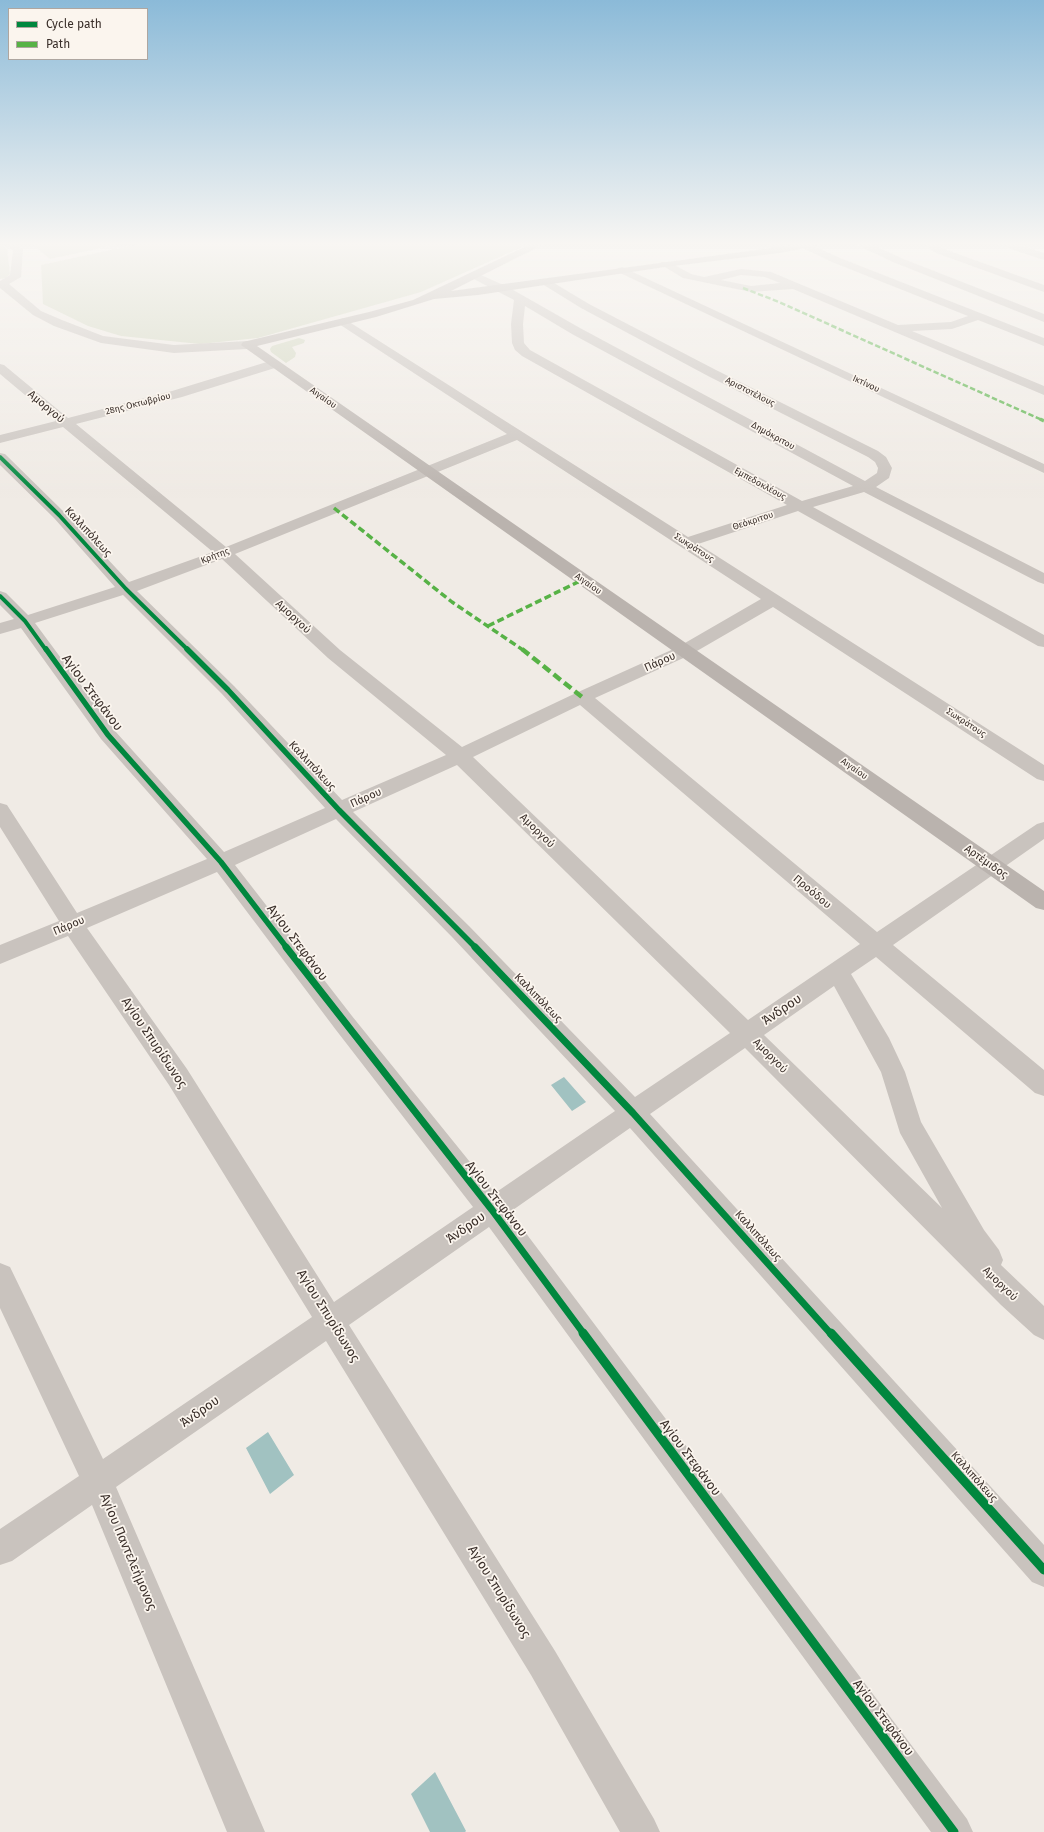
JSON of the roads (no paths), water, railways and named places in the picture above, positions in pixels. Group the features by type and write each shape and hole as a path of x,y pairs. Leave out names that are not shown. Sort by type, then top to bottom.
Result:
{"main road":[{"path":"247,345 320,327"},
{"name":"Αιγαίου","path":"247,345 929,822"},
{"name":"Αρτέμιδος","path":"929,822 1044,902"}],"street":[{"path":"70,327 101,339 174,349 199,349 247,345"},
{"name":"Σωκράτους","path":"351,327 1044,774"},
{"name":"Εμπεδοκλέους","path":"517,327 519,347 526,354 1044,642"},
{"name":"Δημόκριτου","path":"572,327 866,487 1044,579"},
{"name":"Αριστοτέλους","path":"626,327 712,373 873,454 881,460 885,468 884,475 866,487"},
{"name":"Ικτίνου","path":"764,327 1044,469"},
{"path":"896,328 910,327"},
{"path":"935,344 947,334 951,327"},
{"path":"1008,327 1044,342"},
{"path":"896,328 1044,391"},
{"name":"28ης Οκτωβρίου","path":"0,439 177,394 274,364"},
{"name":"Αμοργού","path":"0,368 224,553 334,654 460,756 748,1034 1041,1326"},
{"name":"Κρήτης","path":"0,629 126,589 224,553 517,435"},
{"name":"Καλλιπόλεως","path":"0,457 59,515 126,589 228,690 339,810 461,932 633,1113 1044,1570"},
{"name":"Θεόκριτου","path":"686,543 799,506 866,487"},
{"name":"Αγίου Στεφάνου","path":"0,596 25,621 108,735 221,862 344,1023 492,1210 954,1832"},
{"name":"Πάρου","path":"0,955 221,862 460,756 582,697 684,651 774,600"},
{"name":"Προόδου","path":"582,697 876,946 1044,1085"},
{"name":"Αγίου Σπυρίδωνος","path":"0,810 72,924 178,1076 543,1662 641,1832"},
{"name":"Άνδρου","path":"0,1550 1044,829"},
{"path":"838,972 880,1045 893,1072 909,1125 958,1211 994,1267 1041,1326"},
{"name":"Αγίου Παντελεήμονος","path":"0,1277 98,1482 246,1832"}],"water":[{"path":"564,1077 586,1102 572,1111 551,1085"},
{"path":"268,1432 294,1475 270,1494 246,1448"},
{"path":"435,1772 466,1831 465,1832 430,1832 411,1794"}]}
